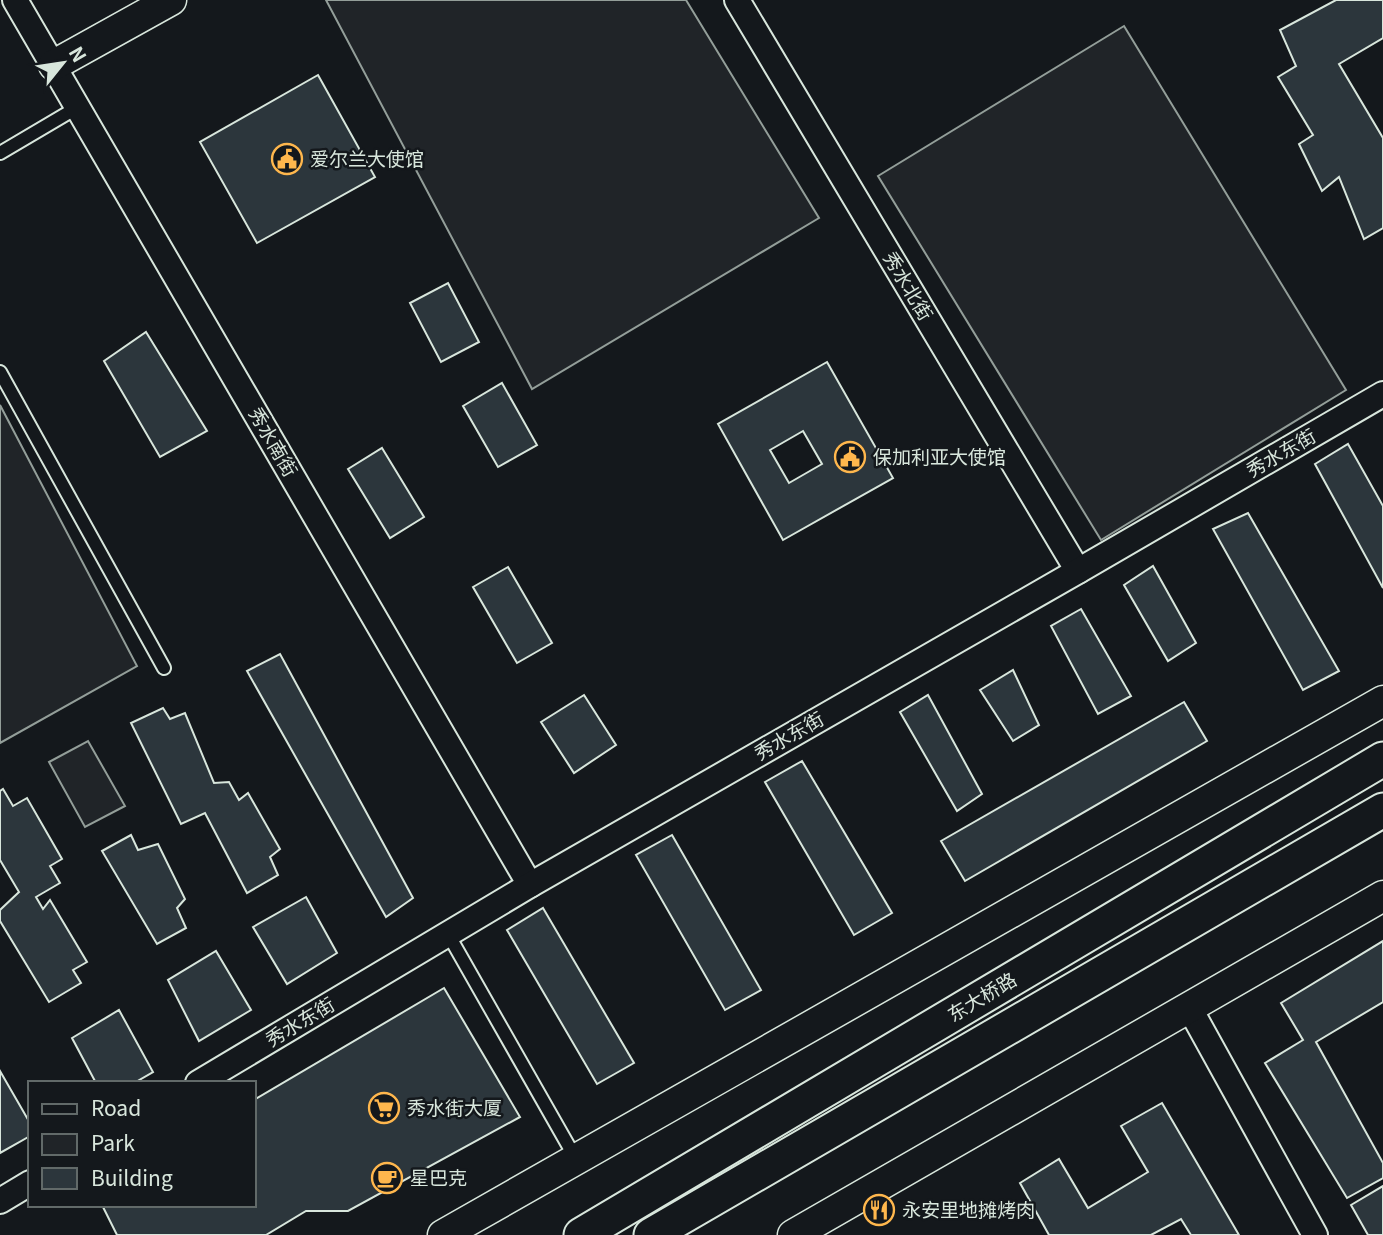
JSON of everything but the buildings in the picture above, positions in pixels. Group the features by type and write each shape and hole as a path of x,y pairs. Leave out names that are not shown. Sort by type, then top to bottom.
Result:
{"main road":[{"name":"东大桥路","path":"581,1235 1383,759"},
{"name":"东大桥路","path":"651,1235 1383,810"}],"street":[{"name":"秀水南街","path":"15,0 530,885"},
{"path":"54,65 171,0"},
{"name":"秀水北街","path":"737,0 1078,571"},
{"name":"秀水东街","path":"201,1081 530,885 1383,394"},
{"path":"443,1235 1383,701"},
{"path":"793,1235 1383,896"},
{"path":"1189,1007 1315,1235"},
{"path":"0,1200 28,1184"}],"lane":[{"path":"0,153 78,107"},
{"path":"0,372 164,668"},
{"path":"448,934 576,1160"}],"green space":[{"path":"326,0 686,0 819,218 532,389"},
{"path":"1124,26 1346,390 1101,540 878,176"},
{"path":"0,405 137,666 0,743"},
{"path":"88,741 125,806 85,827 49,762"}],"place":[{"name":"爱尔兰大使馆","path":"287,159"},
{"name":"保加利亚大使馆","path":"850,457"},
{"name":"秀水街大厦","path":"384,1108"},
{"name":"星巴克","path":"387,1178"},
{"name":"永安里地摊烤肉","path":"879,1210"}]}
